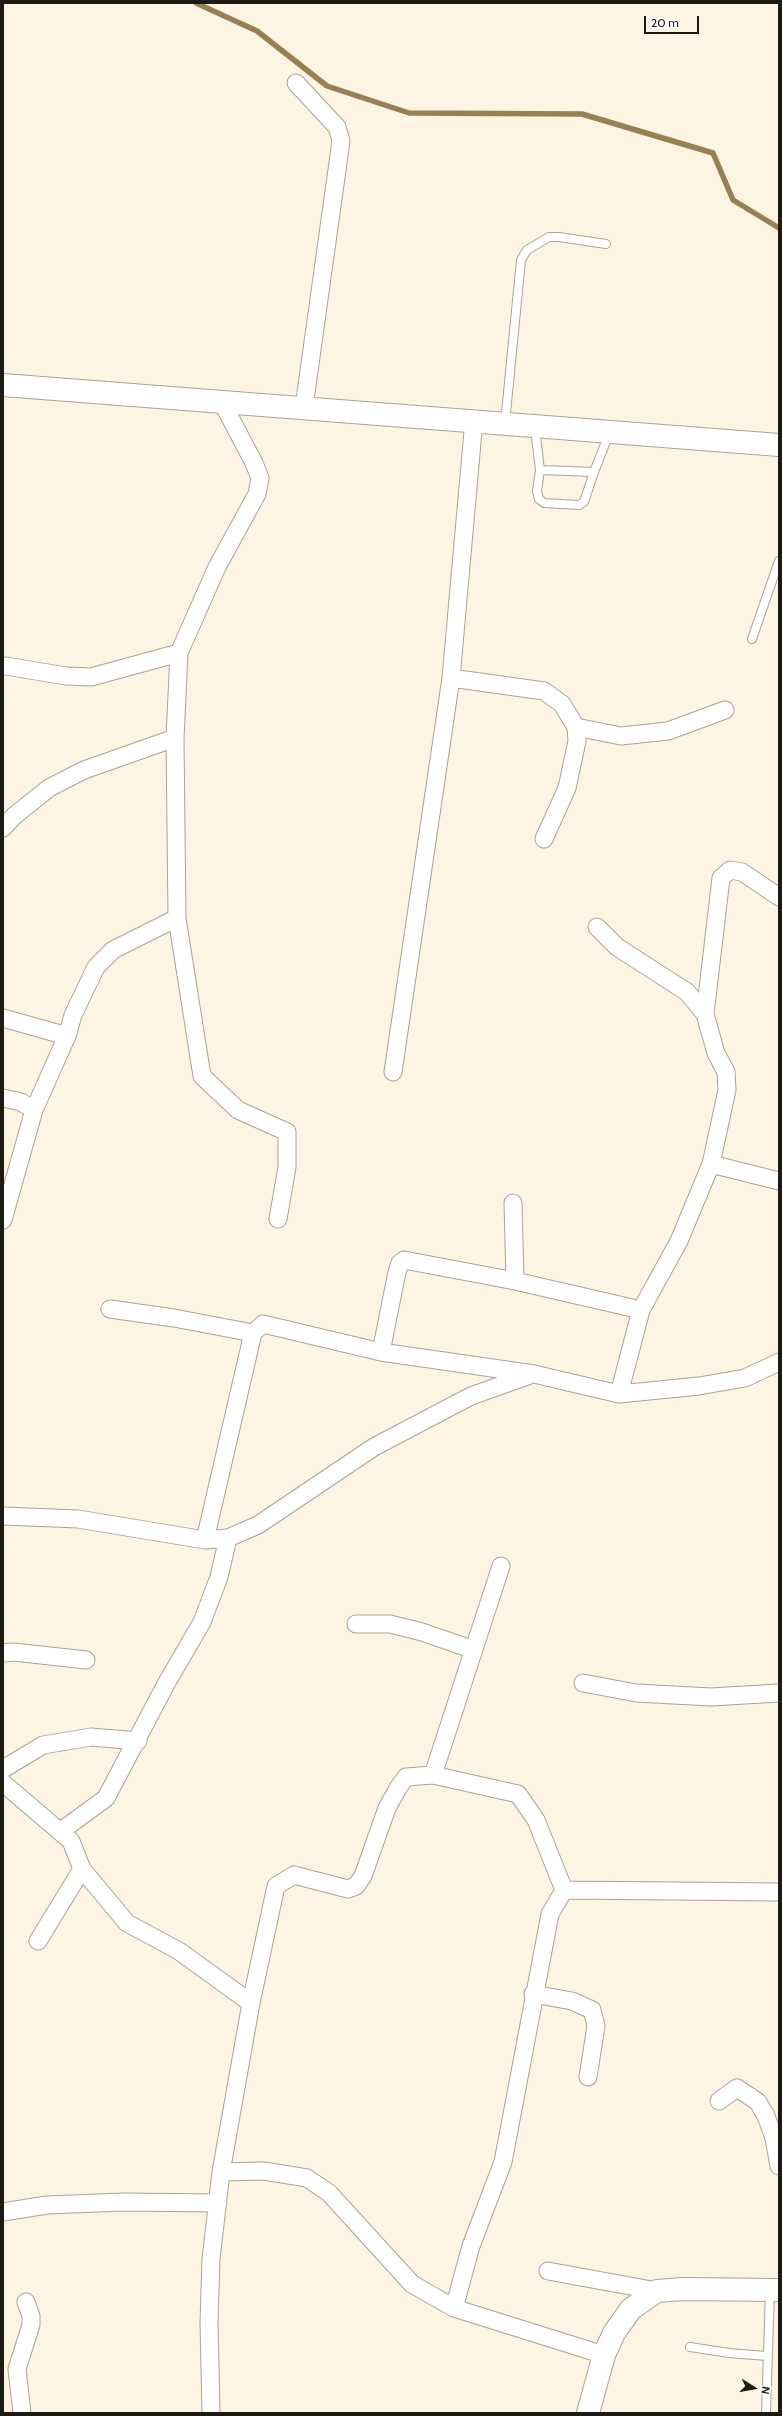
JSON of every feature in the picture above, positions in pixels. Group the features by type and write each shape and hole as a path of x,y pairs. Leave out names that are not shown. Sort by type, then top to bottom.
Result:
{"main road":[{"path":"3,385 222,402 304,406 779,445"},
{"path":"588,2413 604,2355 614,2333 631,2309 657,2291 682,2289 774,2290"}],"street":[{"path":"296,83 337,127 341,141 304,406"},
{"path":"222,402 254,463 260,478 257,494 217,567 179,653 175,738 177,918 202,1076 238,1110 287,1132 287,1167 278,1219"},
{"path":"393,1072 452,678 474,420"},
{"path":"6,666 66,676 91,677 179,653"},
{"path":"452,678 544,692 562,704 576,727 577,741 567,788 544,840"},
{"path":"576,727 621,736 668,731 726,710"},
{"path":"3,828 14,816 49,788 84,770 175,738"},
{"path":"619,1394 642,1310 679,1241 711,1164 727,1090 726,1072 716,1053 706,1014 721,878 730,870 742,872 779,897"},
{"path":"3,1220 34,1110 67,1036 73,1015 96,968 113,950 177,918"},
{"path":"597,927 617,947 687,992 706,1014"},
{"path":"3,1018 67,1036"},
{"path":"3,1098 21,1102 34,1110"},
{"path":"711,1164 779,1181"},
{"path":"513,1203 515,1281"},
{"path":"381,1352 397,1272 400,1263 404,1260 515,1281 642,1310"},
{"path":"110,1309 174,1318 253,1333"},
{"path":"205,1540 253,1333 263,1324 274,1325 381,1352 534,1374 619,1394 699,1386 745,1378 779,1362"},
{"path":"3,1516 78,1519 205,1540 228,1538 258,1525 374,1447 471,1396 534,1374"},
{"path":"60,1831 106,1798 138,1741 166,1684 202,1622 219,1577 228,1538"},
{"path":"433,1775 501,1566"},
{"path":"356,1624 390,1624 422,1632 474,1650"},
{"path":"3,1653 22,1653 86,1660"},
{"path":"583,1683 644,1693 711,1697 779,1693"},
{"path":"3,1769 43,1745 92,1737 138,1741"},
{"path":"211,2413 209,2343 211,2259 221,2172 251,2003 276,1886 294,1875 348,1889 356,1886 363,1876 387,1808 398,1788 406,1777 433,1775 518,1794 536,1820 564,1890"},
{"path":"3,1783 71,1841 82,1869 127,1923 179,1951 251,2003"},
{"path":"38,1941 82,1869"},
{"path":"564,1890 779,1892"},
{"path":"454,2308 471,2246 503,2162 533,1994 550,1914 564,1890"},
{"path":"533,1994 572,2001 592,2010 596,2026 588,2077"},
{"path":"719,2101 737,2088 758,2102 766,2116 774,2138 779,2166"},
{"path":"221,2172 264,2171 307,2178 329,2193 412,2284 454,2308 604,2355"},
{"path":"3,2212 47,2205 108,2202 218,2203"},
{"path":"548,2270 657,2291"},
{"path":"22,2413 17,2370 31,2325 31,2316 26,2302"}],"lane":[{"path":"505,423 521,260 527,250 549,237 559,237 606,244"},
{"path":"534,425 540,470 537,491 539,499 544,503 579,505 584,502 610,431"},
{"path":"540,470 594,472"},
{"path":"752,639 779,561"},
{"path":"766,2413 767,2356 774,2290"},
{"path":"690,2347 728,2353 767,2356"}],"waterway":[{"path":"196,3 257,31 327,86 409,113 582,114 713,153 733,200 779,228"}]}
